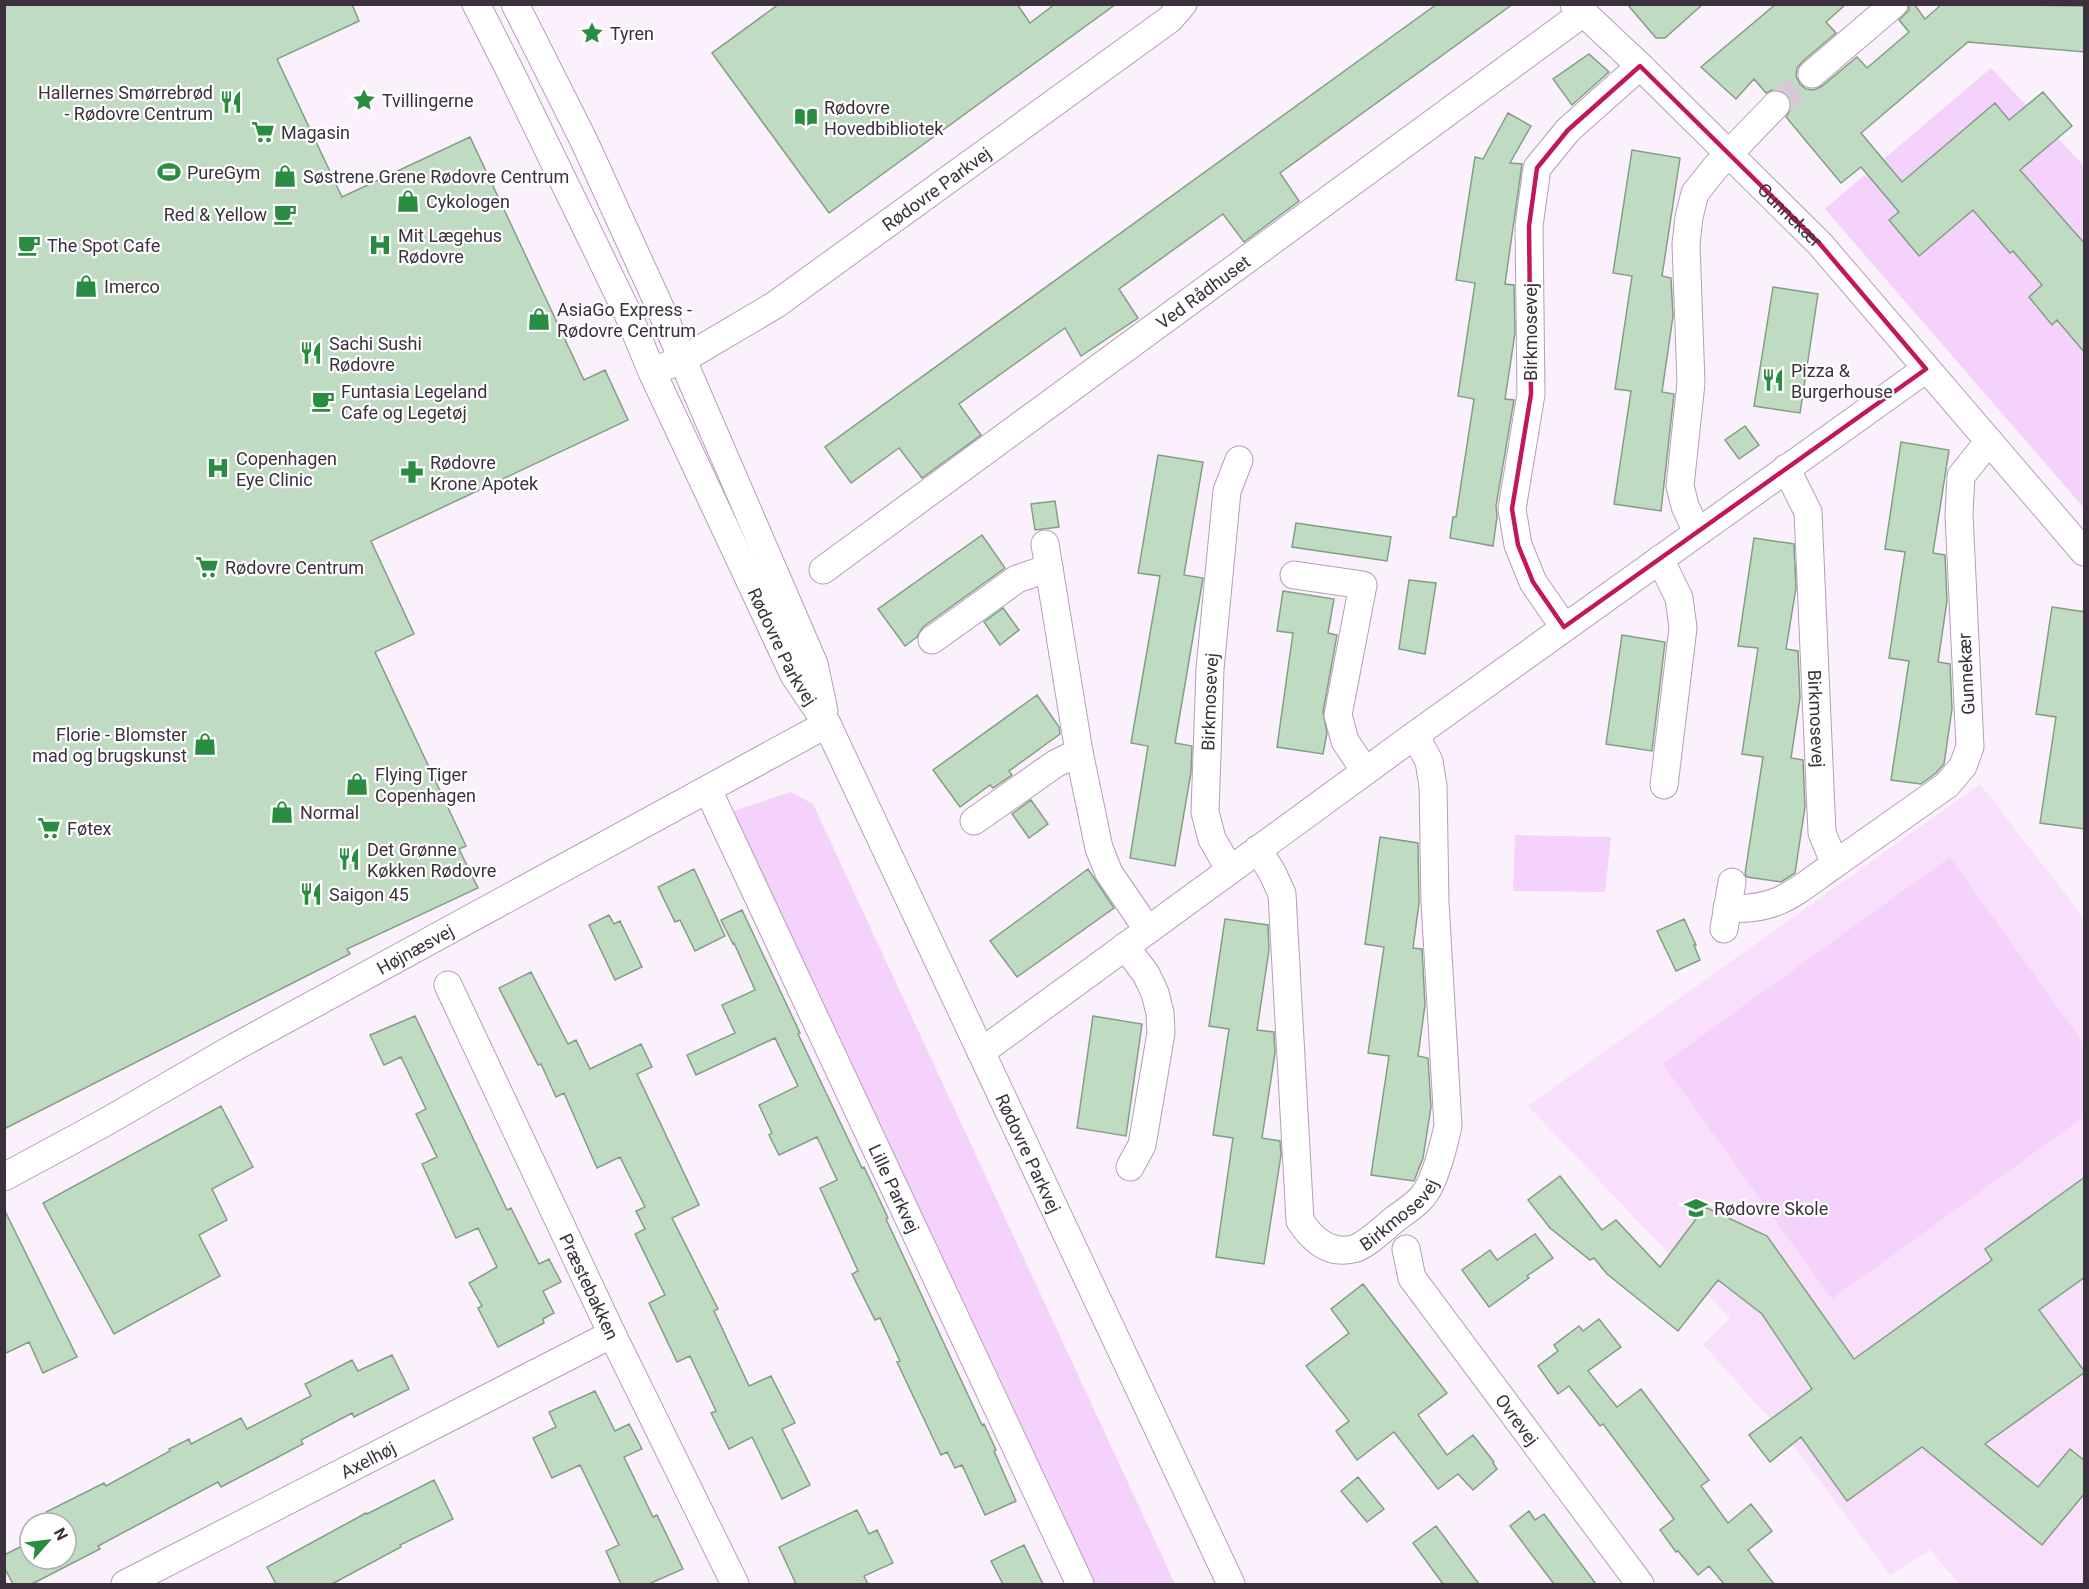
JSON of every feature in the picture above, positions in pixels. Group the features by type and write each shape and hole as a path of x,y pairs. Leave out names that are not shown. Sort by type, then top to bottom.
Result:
{"street":[{"name":"Rødovre Parkvej","path":"476,4 628,314 652,372 794,675 827,724 1231,1584"},
{"name":"Rødovre Parkvej","path":"515,4 584,141 658,303 814,664 827,724"},
{"name":"Rødovre Parkvej","path":"652,372 682,360 775,305 1170,19 1183,4"},
{"path":"1812,74 1894,4"},
{"name":"Gunnekær","path":"1578,9 1729,152 1820,244 2085,552"},
{"name":"Ved Rådhuset","path":"823,570 1578,9"},
{"path":"510,71 541,54"},
{"name":"Birkmosevej","path":"1564,627 1533,582 1518,545 1512,509 1531,394 1529,225 1538,168 1568,130 1640,66"},
{"path":"1697,532 1685,507 1680,486 1691,383 1686,244 1689,217 1695,193 1729,152 1776,105"},
{"path":"628,314 658,303"},
{"path":"981,1052 1414,735 1926,369"},
{"name":"Gunnekær","path":"1835,864 1947,785 1963,766 1970,747 1959,514 1960,476 1989,441"},
{"name":"Birkmosevej","path":"1230,870 1212,839 1205,812 1210,669 1227,491 1239,460"},
{"name":"Birkmosevej","path":"1786,468 1808,512 1822,833 1835,864"},
{"path":"932,640 1047,556 1079,752 1099,848 1109,873 1148,930"},
{"path":"1660,559 1679,598 1683,628 1664,785"},
{"path":"1294,575 1363,585 1338,715 1345,741 1365,771"},
{"name":"Højnæsvej","path":"4,1177 104,1123 235,1047 827,724"},
{"name":"Birkmosevej","path":"1258,849 1282,894 1300,1221 1309,1235 1322,1245 1338,1250 1354,1249 1378,1233 1424,1195 1441,1158 1448,1126 1435,902 1433,786 1429,761 1414,735"},
{"path":"974,821 1055,764 1079,752"},
{"name":"Lille Parkvej","path":"708,790 1080,1584"},
{"path":"1728,907 1749,910 1771,905 1791,895 1835,864"},
{"path":"1125,946 1146,974 1155,993 1160,1013 1161,1034 1142,1145 1130,1167"},
{"name":"Præstebakken","path":"448,986 612,1334 735,1584"},
{"name":"Ovrevej","path":"1406,1249 1412,1278 1640,1584"},
{"name":"Axelhøj","path":"125,1584 612,1334"}],"highlighted area":[{"path":"1640,66 1820,244 1926,369 1564,627 1533,582 1518,545 1512,509 1531,394 1529,226 1537,168 1568,130"}],"shaded area":[{"path":"1991,68 2084,166 2084,508 1825,209"},
{"name":"Rødovre Skole","path":"1980,784 2084,918 2084,1044 1950,857 1832,1298 2084,1117 2084,1584 1959,1584 1930,1550 1890,1575 1797,1450 1703,1344 1730,1318 1528,1106"},
{"path":"790,792 813,804 1175,1584 1094,1584 731,812"},
{"path":"1515,835 1611,837 1605,892 1513,891"},
{"path":"1950,857 2084,1044 2084,1117 1832,1299 1663,1064"}],"building":[{"name":"Rødovre Centrum","path":"4,4 352,4 359,21 277,59 342,197 470,137 584,380 605,370 628,420 371,541 414,634 375,652 466,846 459,849 478,888 347,949 350,954 4,1129"},
{"name":"Rødovre Hovedbibliotek","path":"779,4 1017,4 1030,23 1055,4 1116,4 829,213 712,53"},
{"path":"1437,4 1513,4 1280,173 1299,201 1244,242 1223,214 1119,289 1138,318 1081,356 1065,328 959,404 981,435 922,478 899,448 851,483 825,447"},
{"path":"1627,4 1703,4 1665,38 1656,38"},
{"path":"1776,4 1846,4 1826,22 1836,33 1797,68 1796,76 1800,84 1806,89 1814,90 1857,57 1867,68 1909,32 1899,20 1909,10 1909,4 1914,4 1925,19 1942,4 2085,6 2085,52 1968,42 1861,133 1902,182 1995,103 2009,120 2043,92 2072,126 2020,170 2085,244 2085,353 2057,320 2052,325 2029,297 2042,285 2013,251 2010,253 1973,210 1919,256 1889,220 1899,212 1861,167 1841,183 1786,117 1791,108 1791,100 1786,93 1772,90 1766,93 1754,79 1736,99 1701,67"},
{"path":"1589,54 1609,72 1572,105 1553,79"},
{"path":"1508,113 1531,126 1510,163 1522,164 1505,284 1514,285 1515,333 1505,399 1514,400 1496,506 1497,517 1493,546 1450,538 1453,517 1456,517 1474,399 1458,396 1475,283 1456,280 1475,157 1483,159"},
{"path":"1632,150 1680,158 1662,276 1671,278 1673,316 1662,392 1674,394 1661,511 1614,504 1631,391 1615,389 1632,276 1613,273"},
{"path":"1773,287 1818,294 1800,413 1754,406"},
{"path":"1745,426 1759,445 1739,459 1725,440"},
{"path":"1901,442 1949,450 1933,553 1945,555 1947,601 1938,662 1950,664 1952,709 1944,764 1921,784 1891,780 1909,661 1889,658 1905,552 1885,549"},
{"path":"1158,455 1203,462 1184,575 1203,578 1175,743 1192,746 1191,772 1175,866 1130,858 1148,746 1131,743 1160,576 1138,573"},
{"path":"1055,501 1059,527 1035,530 1031,504"},
{"path":"1296,523 1391,537 1387,561 1292,547"},
{"path":"982,535 1005,568 923,627 917,637 905,646 878,609"},
{"path":"1754,538 1794,544 1796,588 1786,649 1798,651 1800,698 1791,758 1803,760 1805,807 1795,873 1781,882 1747,877 1745,874 1763,757 1742,754 1758,648 1738,646"},
{"path":"1409,580 1436,583 1425,654 1399,649"},
{"path":"1283,591 1334,599 1328,633 1337,635 1323,712 1327,733 1323,754 1277,747 1293,633 1277,631"},
{"path":"2052,607 2085,612 2085,829 2040,823 2056,717 2036,714"},
{"path":"1003,608 1019,630 1000,645 984,622"},
{"path":"1622,635 1665,642 1652,751 1606,744"},
{"path":"1037,695 1059,727 1060,734 1009,771 1012,775 993,788 990,785 960,807 933,770"},
{"path":"1031,800 1048,824 1029,838 1012,814"},
{"path":"1380,837 1418,843 1419,903 1413,948 1422,949 1425,1005 1418,1056 1428,1058 1431,1107 1423,1158 1414,1181 1371,1175 1389,1056 1368,1053 1384,947 1365,944"},
{"path":"694,869 725,936 695,951 680,920 675,922 658,887"},
{"path":"1088,869 1114,908 1017,977 990,941"},
{"path":"742,910 800,1033 798,1034 862,1168 864,1167 982,1425 984,1424 996,1450 994,1451 1016,1501 985,1515 962,1465 955,1468 947,1452 941,1455 897,1362 900,1361 880,1318 875,1320 852,1274 858,1271 820,1188 837,1180 817,1137 779,1155 769,1135 772,1133 759,1105 798,1086 775,1038 696,1075 687,1055 735,1033 722,1005 755,990 721,920"},
{"path":"609,915 614,924 620,921 642,967 615,980 589,925"},
{"path":"1225,919 1268,925 1269,950 1257,1030 1274,1032 1275,1053 1262,1138 1280,1141 1281,1155 1264,1264 1216,1257 1233,1138 1213,1135 1229,1029 1209,1026"},
{"path":"1684,919 1700,960 1676,971 1657,931"},
{"path":"531,972 568,1044 576,1040 590,1069 641,1044 652,1067 637,1074 699,1205 672,1218 718,1309 714,1311 749,1386 771,1376 795,1423 782,1429 810,1485 782,1499 752,1437 729,1449 711,1413 716,1411 690,1356 677,1362 649,1303 665,1295 635,1234 645,1229 636,1211 645,1207 620,1157 597,1168 564,1093 556,1097 541,1064 538,1065 499,988"},
{"path":"415,1016 507,1210 511,1208 539,1264 549,1259 561,1282 543,1291 554,1313 543,1319 544,1323 498,1347 478,1308 482,1306 469,1283 497,1267 478,1228 456,1238 422,1164 437,1157 416,1114 426,1109 401,1057 384,1065 370,1035"},
{"path":"1093,1016 1142,1024 1126,1136 1077,1128"},
{"path":"221,1106 253,1167 212,1189 227,1220 199,1235 220,1276 114,1334 43,1203"},
{"path":"1560,1176 1602,1230 1616,1220 1660,1267 1705,1207 1767,1236 1854,1359 1992,1260 1985,1249 2085,1177 2085,1277 2039,1310 2085,1372 1985,1444 2038,1487 2070,1449 2085,1461 2085,1493 2042,1545 1922,1447 1847,1501 1801,1437 1770,1462 1749,1435 1812,1389 1762,1314 1718,1280 1678,1331 1607,1274 1594,1258 1590,1260 1550,1228 1528,1200"},
{"path":"4,1209 77,1357 43,1373 29,1342 4,1354"},
{"path":"1535,1234 1553,1258 1489,1307 1462,1270 1490,1250 1497,1260"},
{"path":"1363,1284 1447,1393 1418,1415 1447,1455 1473,1435 1494,1462 1497,1469 1473,1490 1458,1474 1438,1489 1394,1432 1357,1460 1336,1431 1349,1421 1306,1366 1349,1333 1331,1309"},
{"path":"1599,1319 1621,1347 1588,1371 1617,1407 1641,1389 1709,1480 1701,1486 1728,1523 1751,1504 1772,1531 1748,1550 1774,1584 1724,1584 1709,1566 1698,1575 1678,1551 1676,1552 1660,1530 1674,1519 1603,1424 1600,1426 1569,1386 1558,1394 1538,1366 1558,1351 1554,1345 1579,1326 1583,1331"},
{"path":"392,1355 409,1389 354,1417 352,1413 301,1440 303,1444 221,1487 218,1482 98,1546 100,1549 78,1560 78,1511 48,1511 104,1483 106,1486 189,1439 191,1444 241,1418 247,1429 311,1396 305,1384 352,1360 358,1371"},
{"path":"595,1391 615,1431 629,1424 642,1449 624,1457 653,1517 657,1515 683,1569 649,1584 621,1584 606,1551 619,1545 580,1465 552,1478 533,1438 556,1427 549,1412"},
{"path":"1358,1477 1384,1509 1367,1522 1341,1491"},
{"path":"434,1480 453,1519 400,1545 401,1547 332,1584 276,1584 267,1567 366,1513"},
{"path":"857,1510 869,1534 877,1530 893,1563 864,1576 868,1584 796,1584 779,1547"},
{"path":"1529,1511 1535,1520 1544,1514 1596,1584 1554,1584 1510,1526"},
{"path":"1436,1526 1479,1584 1443,1584 1413,1543"},
{"path":"1024,1545 1043,1584 1003,1584 991,1561"},
{"path":"18,1548 18,1571 57,1571 32,1584 13,1584 4,1567 4,1555"}],"tunnel":[{"path":"1776,105 1812,74"}],"place":[{"name":"Tyren","path":"592,33"},
{"name":"Tvillingerne","path":"364,100"},
{"name":"Hallernes Smørrebrød - Rødovre Centrum","path":"231,102"},
{"name":"Rødovre Hovedbibliotek","path":"806,117"},
{"name":"Magasin","path":"263,132"},
{"name":"PureGym","path":"169,172"},
{"name":"Søstrene Grene Rødovre Centrum","path":"285,176"},
{"name":"Cykologen","path":"408,201"},
{"name":"Red & Yellow","path":"285,214"},
{"name":"The Spot Cafe","path":"29,245"},
{"name":"Mit Lægehus Rødovre","path":"380,245"},
{"name":"Imerco","path":"86,286"},
{"name":"AsiaGo Express - Rødovre Centrum","path":"539,319"},
{"name":"Sachi Sushi Rødovre","path":"311,353"},
{"name":"Pizza & Burgerhouse","path":"1773,380"},
{"name":"Funtasia Legeland Cafe og Legetøj","path":"323,401"},
{"name":"Copenhagen Eye Clinic","path":"218,468"},
{"name":"Rødovre Krone Apotek","path":"412,472"},
{"name":"Rødovre Centrum","path":"207,567"},
{"name":"Florie - Blomster mad og brugskunst","path":"205,744"},
{"name":"Flying Tiger Copenhagen","path":"357,784"},
{"name":"Normal","path":"282,812"},
{"name":"Føtex","path":"49,828"},
{"name":"Det Grønne Køkken Rødovre","path":"349,859"},
{"name":"Saigon 45","path":"311,894"},
{"name":"Rødovre Skole","path":"1696,1208"}]}
